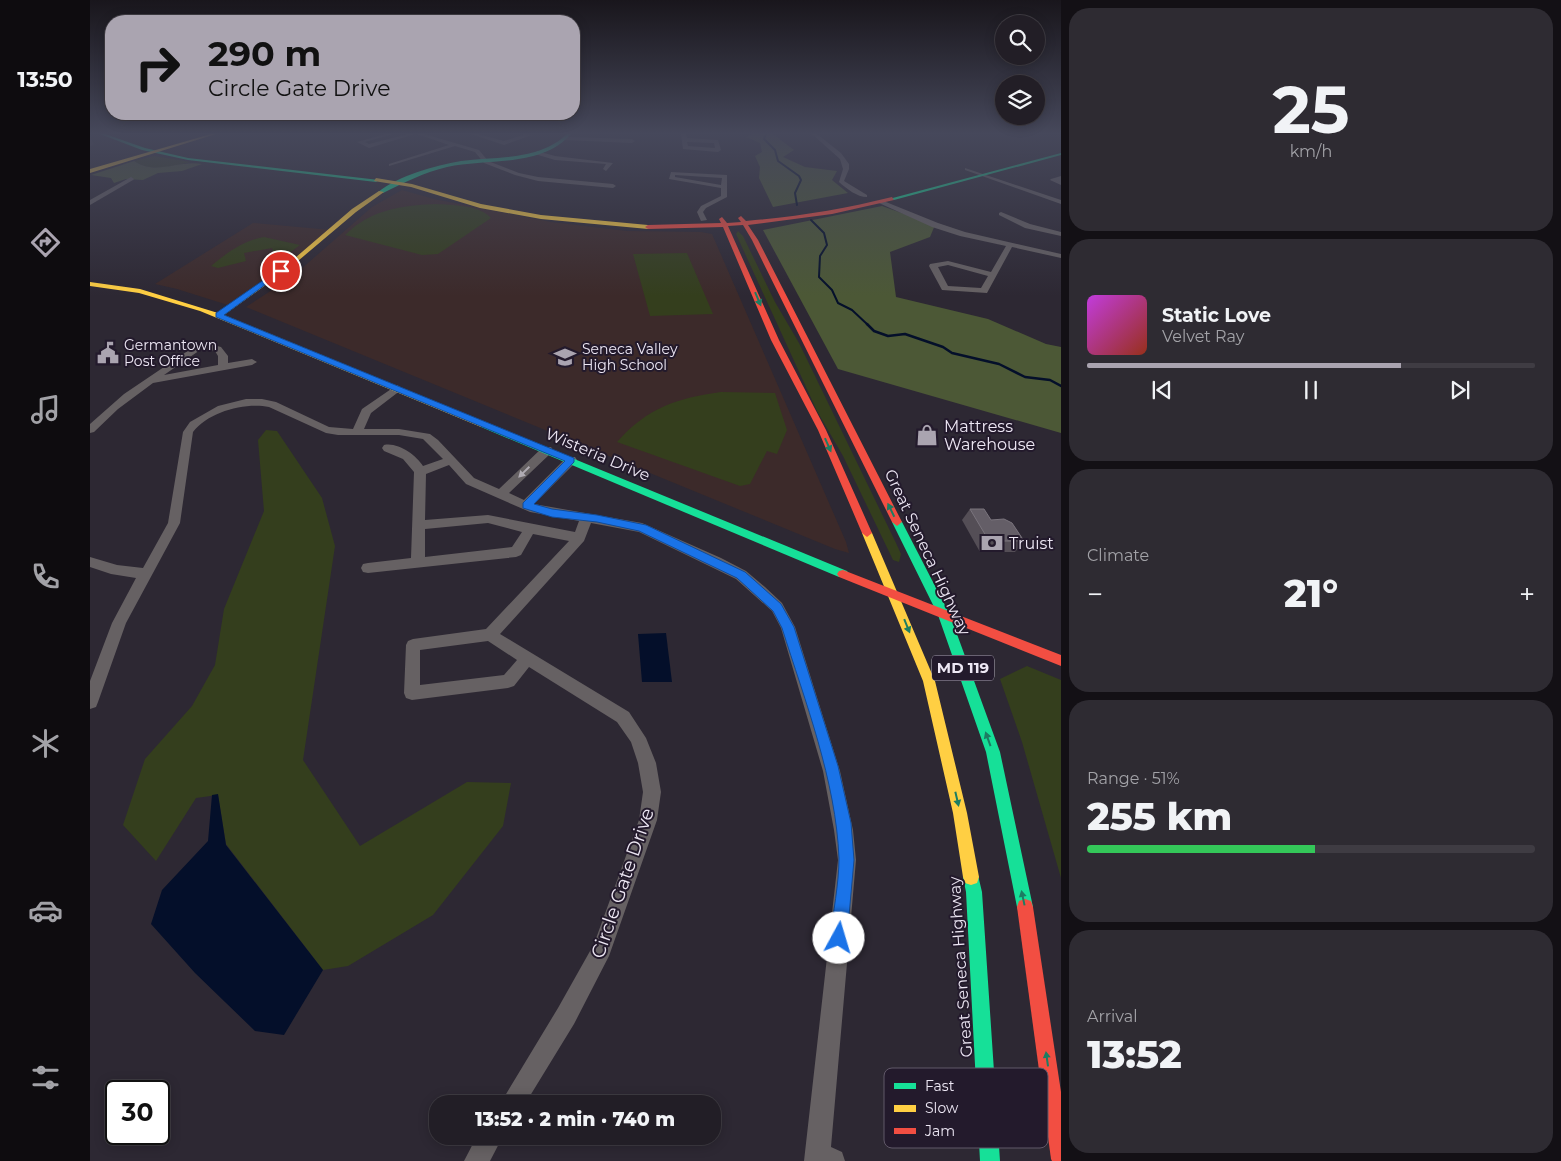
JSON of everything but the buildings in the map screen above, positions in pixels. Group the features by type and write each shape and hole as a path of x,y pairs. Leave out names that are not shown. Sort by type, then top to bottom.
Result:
{"main road":[{"path":"219,315 292,263 367,199 390,188"},
{"path":"414,188 480,206 550,218 639,227 814,216 881,202 934,188"},
{"path":"444,188 487,200 628,220 703,220 724,223"},
{"path":"743,221 805,211 895,188"},
{"name":"Great Seneca Highway","path":"743,221 826,378 944,615 993,752 1029,926 1061,1159"},
{"name":"Great Seneca Highway","path":"724,223 775,340 822,430 929,681 960,813 974,892 984,1068"},
{"name":"Wisteria Drive","path":"90,284 152,293 184,301 571,460 894,596 1061,661"},
{"name":"Great Seneca Highway","path":"989,1148 990,1161"}],"street":[{"path":"90,203 115,188"},
{"path":"703,220 700,212 702,207 724,197 724,188"},
{"path":"849,188 865,196"},
{"path":"1022,188 1061,202"},
{"path":"1050,198 1061,195"},
{"path":"881,202 935,225 963,234 1061,256"},
{"path":"1001,214 1028,226 1061,234"},
{"path":"994,275 948,263 933,266 945,288 984,291 994,275 1010,245"},
{"path":"90,430 111,410 201,346 218,349 221,352 223,367"},
{"path":"153,380 252,362"},
{"path":"357,432 366,411 397,388"},
{"path":"90,702 119,623 146,572 163,546 174,522 185,440 188,432 194,424 206,416 232,404 262,402 272,404 326,430 399,432 426,436 434,442 470,481 526,505 552,513 587,517 642,528 741,575 777,607 788,627 831,766 843,823 847,860 822,1159"},
{"path":"388,448 406,454 413,459 420,472 418,562"},
{"path":"501,494 546,450"},
{"path":"420,472 450,460"},
{"path":"526,505 571,460"},
{"path":"528,658 508,680 412,693 413,645 490,635 579,538 587,517"},
{"path":"419,525 488,519 579,538"},
{"path":"368,568 516,552 530,528"},
{"path":"90,562 103,568 124,572 146,572"},
{"name":"Circle Gate Drive","path":"490,635 623,717 638,738 647,764 652,792 648,820 602,949 566,1016 518,1095"},
{"path":"476,1161 486,1145"}],"shaded area":[{"name":"Seneca Valley High School","path":"402,190 434,199 551,222 627,231 701,232 712,234 846,542 849,553 835,549 246,307 292,277 372,207"},
{"path":"253,223 331,230 231,306 155,284"}],"green space":[{"path":"764,188 842,188 848,193 773,207"},
{"path":"436,204 473,208 480,210 491,218 438,254 422,255 345,235 358,224 377,214 407,206"},
{"path":"882,206 935,225 930,237 890,252 896,297 988,319 1046,344 1061,347 1061,433 838,369 763,230"},
{"path":"738,231 743,236 775,302 799,343 896,543 901,554 899,562 893,560 843,456 817,411 736,234"},
{"path":"264,237 300,245 288,254 275,255 272,248 244,253 246,261 218,268 211,266 236,248"},
{"path":"687,253 713,314 650,316 633,254"},
{"path":"721,392 775,393 787,430 777,454 767,451 750,484 740,486 617,442 628,430 664,406 705,394"},
{"path":"266,430 277,431 322,498 335,546 303,760 360,846 467,782 511,783 503,826 433,915 348,966 323,970 226,844 218,795 196,798 156,861 123,825 145,759 192,706 215,665 224,609 264,511 258,440"},
{"path":"1027,666 1061,680 1061,878 1022,742 1000,679"}],"water":[{"path":"666,633 672,682 642,682 638,634"},
{"path":"218,794 226,845 323,970 284,1035 255,1031 195,973 151,924 162,890 208,841 212,795"}],"waterway":[{"path":"797,188 795,193 797,205"},
{"path":"811,220 824,233 827,245 820,256 819,277 832,290 838,303 852,310 868,325"},
{"path":"868,325 874,331 888,336 905,334 943,347 952,353 999,364 1025,377 1050,380 1061,386"}],"traffic: fast":[{"path":"381,192 389,188"},
{"path":"892,199 933,188"},
{"path":"484,425 843,574"},
{"path":"897,522 944,615 993,752 1025,907"},
{"path":"971,877 974,892 984,1068"},
{"path":"989,1148 990,1161"}],"traffic: slow":[{"path":"419,188 480,206 541,217 648,227"},
{"path":"219,315 290,265 354,211 381,192"},
{"path":"90,284 140,291 203,309 484,425"},
{"path":"867,533 929,681 960,813 971,877"}],"traffic: jam":[{"path":"648,227 709,226 771,221 832,212 892,199"},
{"path":"741,218 755,240 897,522"},
{"path":"722,219 739,254 775,340 822,430 867,533"},
{"path":"843,574 1061,661"},
{"path":"1025,907 1061,1159"}],"place":[{"name":"Germantown Post Office","path":"108,353"},
{"name":"Seneca Valley High School","path":"565,357"},
{"name":"Mattress Warehouse","path":"927,435"},
{"name":"Truist","path":"992,543"}],"route":[{"path":"281,271 219,315 571,460 526,505 552,513 619,522 642,528 741,575 777,607 788,627 831,766 843,823 847,860 839,938"}]}
